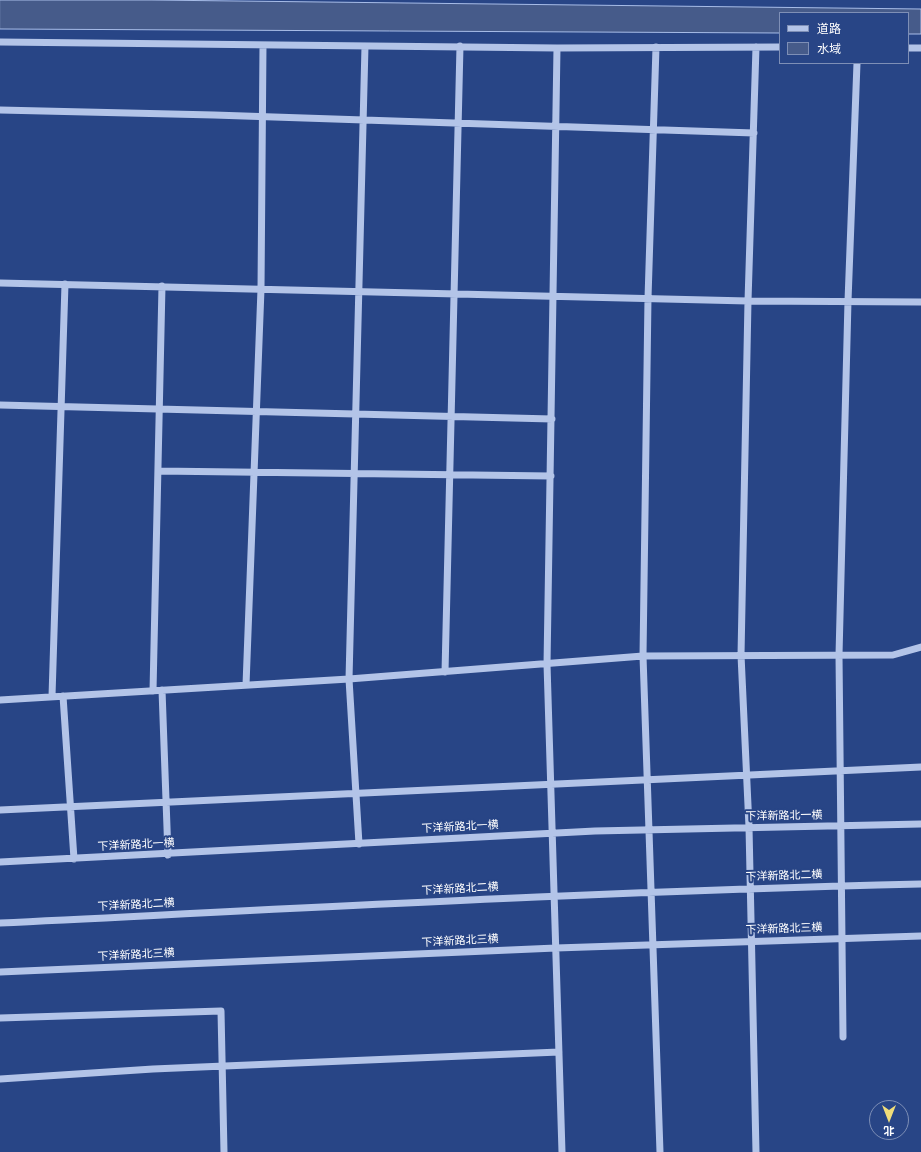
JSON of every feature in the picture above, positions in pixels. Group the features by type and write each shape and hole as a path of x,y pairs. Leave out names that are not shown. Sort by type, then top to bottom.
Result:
{"street":[{"path":"0,42 557,48 779,47"},
{"path":"246,685 261,289 262,45"},
{"path":"359,844 349,679 365,46"},
{"path":"445,672 460,46"},
{"path":"656,47 648,298 643,656 646,780 660,1152"},
{"path":"756,47 748,301 741,655 749,827 756,1152"},
{"path":"557,48 547,664 562,1152"},
{"path":"909,48 921,48"},
{"path":"843,1037 839,655 848,301 857,64"},
{"path":"0,110 754,133"},
{"path":"0,283 748,301 921,302"},
{"path":"52,696 65,284"},
{"path":"153,691 162,286"},
{"path":"0,404 552,419"},
{"path":"158,471 551,476"},
{"path":"0,700 349,679 643,656 893,655 921,647"},
{"path":"162,690 168,854"},
{"path":"63,696 74,859"},
{"path":"0,810 551,785 921,766"},
{"name":"下洋新路北一横","path":"0,862 552,833 921,824"},
{"name":"下洋新路北二横","path":"0,923 554,896 750,888 921,884"},
{"name":"下洋新路北三横","path":"0,972 556,948 921,936"},
{"path":"0,1018 221,1011 224,1152"},
{"path":"0,1079 223,1066 559,1052"}],"water":[{"path":"0,0 151,0 921,9 921,34 909,34 909,12 779,12 779,33 0,29"}]}
